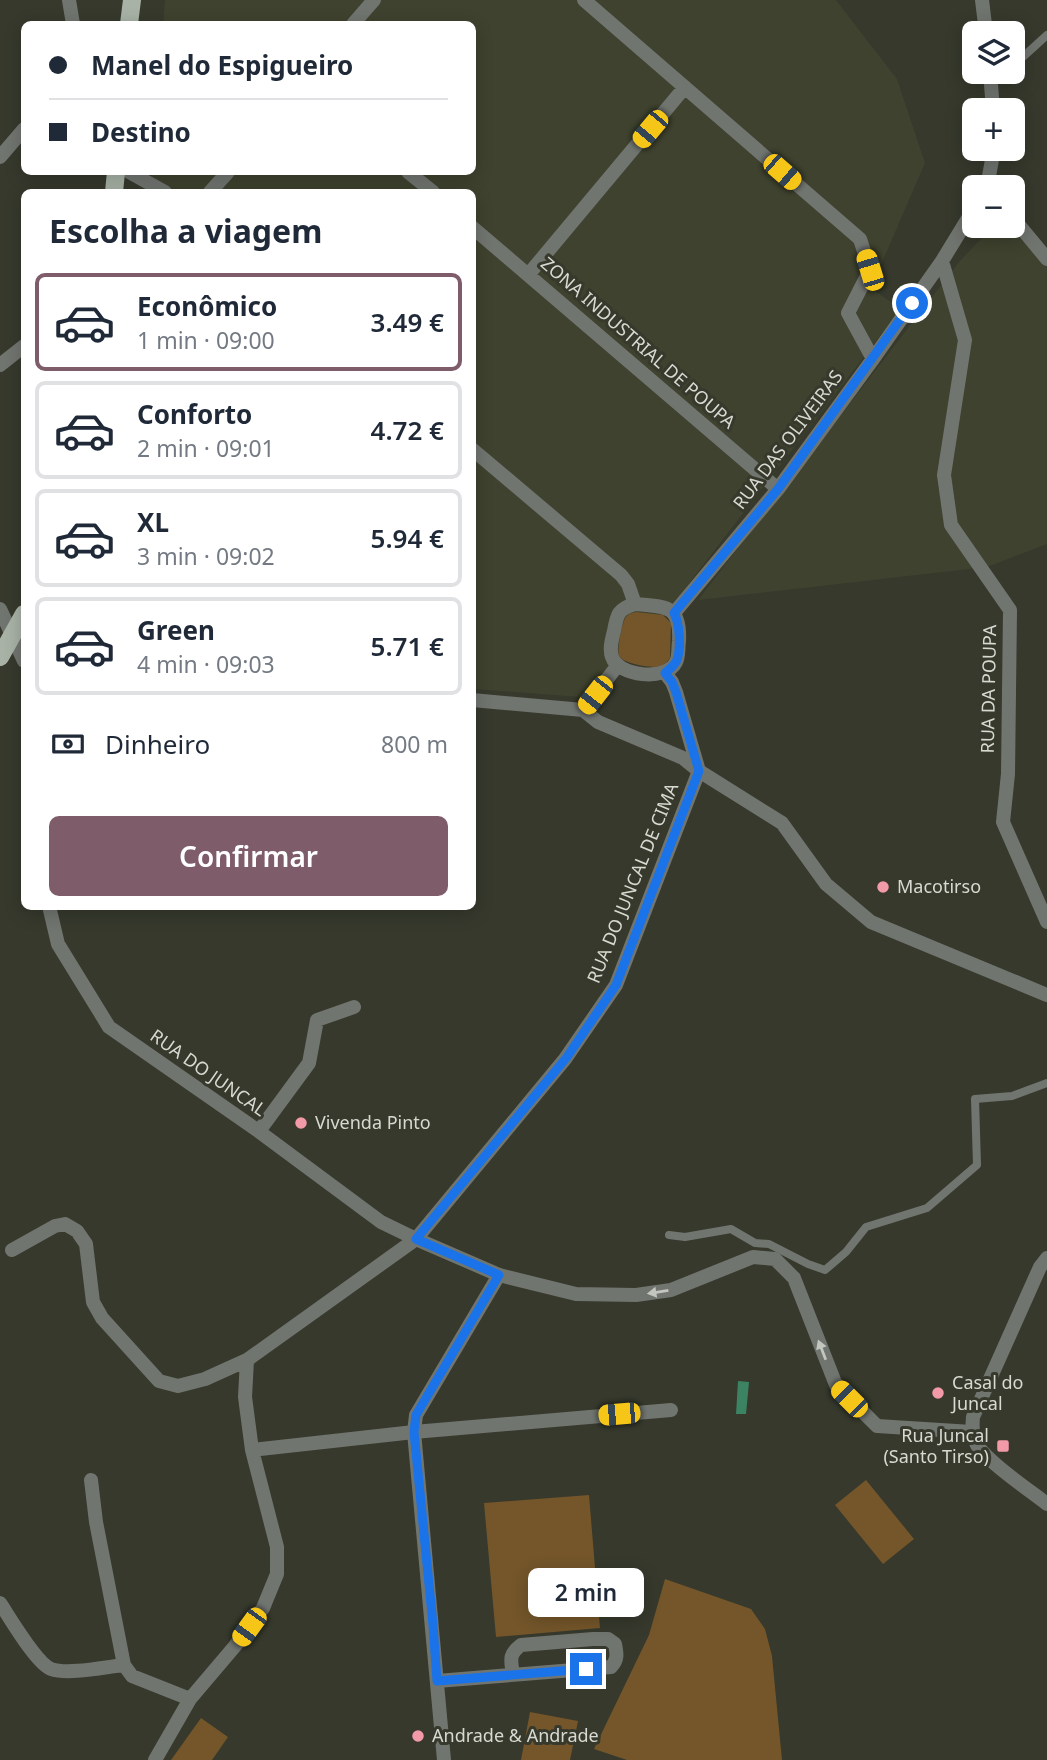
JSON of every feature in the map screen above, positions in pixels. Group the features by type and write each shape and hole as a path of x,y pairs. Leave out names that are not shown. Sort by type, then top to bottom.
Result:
{"main road":[{"path":"129,21 132,0"},
{"path":"0,657 21,619"}],"street":[{"path":"69,0 72,21"},
{"path":"356,21 373,0"},
{"path":"584,0 860,239 870,270 848,313 873,359"},
{"path":"982,0 985,21"},
{"path":"528,275 685,87"},
{"path":"0,157 21,133"},
{"path":"134,175 160,189"},
{"path":"213,189 225,175"},
{"path":"412,175 429,189"},
{"name":"RUA DAS OLIVEIRAS","path":"674,613 778,489 926,284 962,228"},
{"name":"ZONA INDUSTRIAL DE POUPA","path":"476,230 778,489"},
{"path":"1025,232 1047,258"},
{"name":"RUA DA POUPA","path":"942,261 965,340 944,475 951,525 1010,610 1007,774 1003,822 1047,922"},
{"path":"0,365 21,348"},
{"path":"476,452 621,575 628,584 635,604"},
{"path":"635,604 665,607 674,613 680,628 677,661 672,668 656,675 624,670 612,659 610,650 617,615 625,607 635,604"},
{"path":"0,609 21,654"},
{"path":"583,710 618,665"},
{"path":"665,673 676,692 699,771"},
{"path":"476,700 583,710 598,722 683,758 699,771"},
{"name":"RUA DO JUNCAL DE CIMA","path":"12,1250 55,1226 65,1224 77,1231 86,1244 93,1302 102,1318 159,1381 178,1386 205,1379 247,1360 416,1239 567,1057 616,985 699,771 782,823 826,884 871,922 1047,995"},
{"name":"RUA DO JUNCAL","path":"50,910 58,944 109,1027 259,1131 381,1222 499,1275 576,1294 636,1296 671,1290 753,1257 775,1259 794,1278 836,1385 877,1426 972,1432"},
{"path":"259,1131 309,1063 317,1020 354,1007"},
{"path":"1047,1258 1040,1267 972,1418 972,1432 976,1444 1047,1504"},
{"path":"444,1760 414,1432 416,1415 499,1275"},
{"path":"155,1760 190,1699 235,1646 262,1608 277,1574 277,1547 252,1450 245,1396 247,1360"},
{"path":"252,1450 414,1432 671,1410"},
{"path":"91,1480 96,1522 124,1665 132,1676 190,1699"},
{"path":"0,1603 38,1659 50,1668 68,1671 124,1665"},
{"path":"437,1681 513,1675 611,1667 616,1662 615,1644 608,1639 593,1639 521,1645 513,1651 513,1675"}],"lane":[{"path":"1025,55 1047,35"},
{"path":"669,1236 685,1237 731,1229 755,1242 769,1244 825,1270 846,1252 866,1227 927,1208 977,1165 975,1099 1012,1097 1047,1083"}],"shaded area":[{"path":"165,0 836,0 897,79 925,163 871,288 901,309 680,595 581,697 476,689 476,189 150,189 152,175 476,175 476,21 163,21"},
{"path":"1025,222 1047,250 1047,544 987,567 698,600 959,262 982,238 1025,238"},
{"path":"636,612 663,615 671,623 670,658 661,666 639,665 619,656 624,620 629,614"},
{"path":"738,1381 749,1382 746,1414 736,1414"},
{"path":"866,1480 914,1539 883,1564 835,1505"},
{"path":"589,1495 600,1628 496,1637 484,1503"},
{"path":"665,1579 751,1609 765,1629 772,1656 782,1760 627,1760 594,1749 649,1635"},
{"path":"530,1712 578,1721 570,1760 521,1760"},
{"path":"201,1718 228,1737 212,1760 171,1760"}],"place":[{"name":"Macotirso","path":"883,887"},
{"name":"Vivenda Pinto","path":"301,1123"},
{"name":"Casal do Juncal","path":"938,1393"},
{"name":"Rua Juncal (Santo Tirso)","path":"1003,1446"},
{"name":"Andrade & Andrade","path":"418,1736"}],"route":[{"path":"586,1669 437,1681 414,1432 416,1415 499,1275 416,1239 567,1057 616,985 699,771 676,692 665,673 677,661 680,628 674,613 778,489 912,303"}]}
